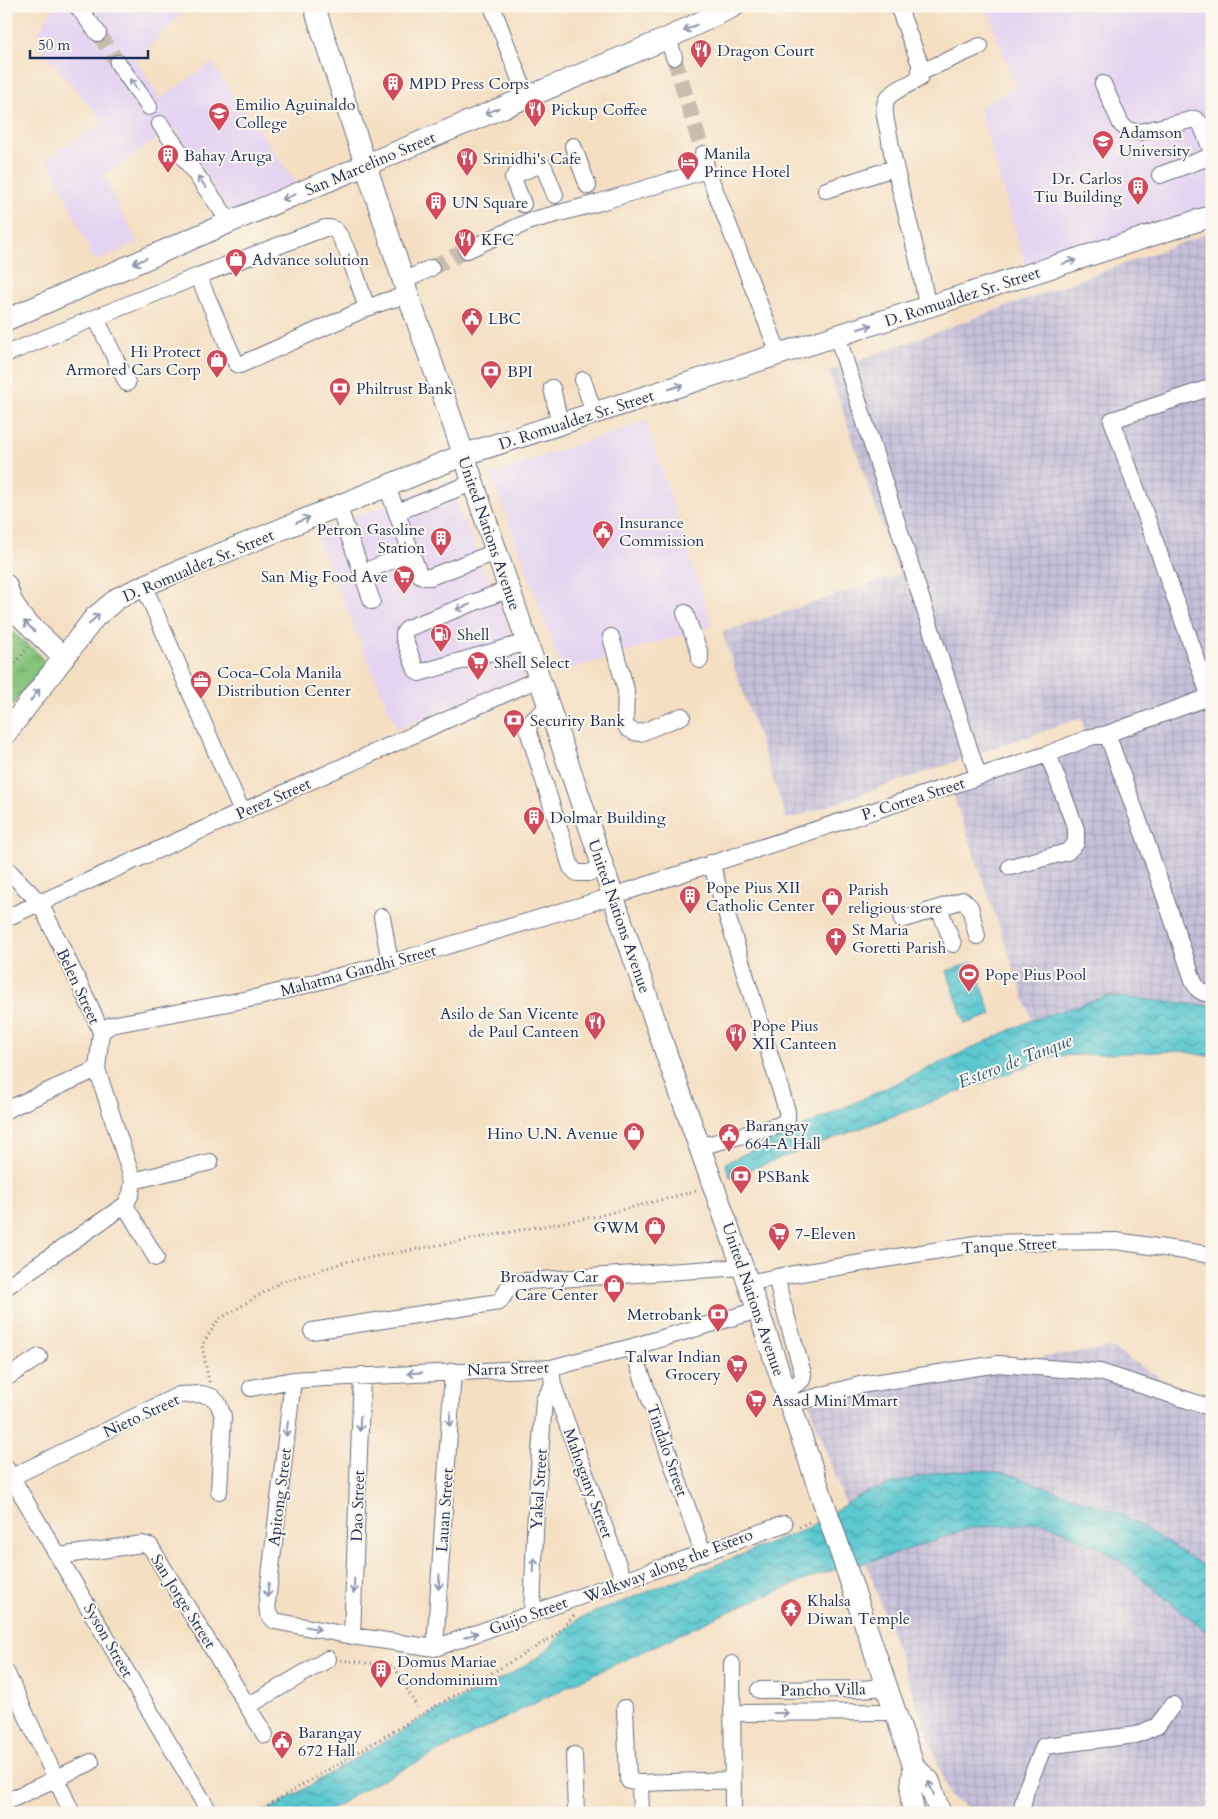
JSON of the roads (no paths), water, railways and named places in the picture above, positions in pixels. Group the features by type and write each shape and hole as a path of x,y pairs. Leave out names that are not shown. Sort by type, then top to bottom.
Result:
{"main road":[{"name":"United Nations Avenue","path":"314,6 472,483 528,642 613,896 788,1398 820,1516 848,1573 896,1712 914,1767 911,1788 911,1811"},
{"name":"San Marcelino Street","path":"6,320 526,96 671,48 734,6"},
{"name":"D. Romualdez Sr. Street","path":"6,733 95,617 118,598 144,586 463,455 1212,216"},
{"path":"6,585 11,600 21,617 64,658"},
{"name":"United Nations Avenue","path":"914,1767 929,1782 940,1813"}],"street":[{"path":"78,6 98,34"},
{"path":"492,6 526,96"},
{"path":"898,6 920,64 920,78 892,93 886,99 884,109 894,168 924,282 927,307"},
{"path":"920,72 980,46"},
{"path":"118,63 149,107"},
{"path":"1103,84 1121,124 1129,131 1140,132 1195,119 1201,124 1212,152"},
{"path":"160,124 230,222"},
{"path":"573,146 588,186"},
{"path":"703,154 707,170 778,354"},
{"path":"1160,175 1212,156"},
{"path":"523,204 513,178 516,174 539,166 544,167 554,195"},
{"path":"826,190 894,168"},
{"path":"467,250 530,222 707,170"},
{"path":"6,354 198,276 325,228 332,228 337,232 348,254 367,308"},
{"path":"198,276 234,358 237,364 240,365 386,301 431,268"},
{"path":"96,318 127,383"},
{"path":"837,336 978,776"},
{"path":"1110,412 1212,379"},
{"path":"583,380 594,413"},
{"path":"1211,697 1112,420 1212,387"},
{"path":"552,388 560,424"},
{"path":"397,512 472,483"},
{"path":"387,486 411,553 420,574 424,577 430,577 496,552"},
{"path":"338,505 372,601"},
{"path":"362,572 411,553"},
{"path":"144,586 242,812"},
{"path":"509,589 408,628 404,633 404,638 416,670 419,673 528,642"},
{"path":"685,613 700,654 700,660"},
{"path":"611,637 626,690 625,722 627,728 640,733 682,716"},
{"name":"Perez Street","path":"6,918 540,678"},
{"name":"P. Correa Street","path":"613,896 1048,754 1091,737 1107,734 1211,697"},
{"path":"549,706 528,727 571,867 577,873 588,873 604,868"},
{"path":"1107,734 1145,838 1194,983 1204,994 1212,992"},
{"path":"1010,867 1066,852 1076,843 1076,829 1048,754"},
{"path":"708,1171 787,1119 787,1111 711,864"},
{"name":"Belen Street","path":"6,868 40,903 101,1032 97,1069 132,1182"},
{"name":"Mahatma Gandhi Street","path":"101,1032 111,1025 260,997 390,963 613,896"},
{"path":"902,920 963,900 970,907 977,936"},
{"path":"938,908 952,944"},
{"path":"382,917 390,963"},
{"path":"6,1110 97,1069"},
{"path":"6,1287 125,1205 131,1194 132,1182 210,1162"},
{"path":"125,1205 156,1258"},
{"name":"Tanque Street","path":"312,1331 499,1302 504,1296 506,1288 512,1282 746,1275 777,1277 982,1243 1116,1241 1212,1255"},
{"path":"777,1277 780,1294 803,1374 802,1380 788,1398"},
{"name":"Narra Street","path":"251,1388 293,1380 362,1375 551,1368 632,1347 758,1310"},
{"name":"Tindalo Street","path":"632,1347 703,1553"},
{"path":"6,1378 39,1356"},
{"path":"788,1398 998,1364 1100,1372 1212,1408"},
{"name":"Yakal Street","path":"532,1614 536,1509 544,1400 553,1385 551,1368"},
{"name":"Lauan Street","path":"435,1648 453,1371"},
{"name":"Dao Street","path":"352,1636 362,1375"},
{"name":"Apitong Street","path":"268,1614 267,1602 293,1380"},
{"name":"Mahogany Street","path":"553,1385 624,1581"},
{"name":"Nieto Street","path":"9,1472 179,1395 202,1394 212,1397 218,1403 223,1416 219,1491"},
{"name":"Syson Street","path":"9,1472 210,1813"},
{"name":"Guijo Street","path":"268,1614 275,1621 352,1636 435,1648 703,1553 791,1526"},
{"name":"San Jorge Street","path":"59,1556 142,1544 150,1546 265,1735"},
{"path":"248,1706 328,1659"},
{"path":"732,1664 733,1813"},
{"path":"6,1672 72,1813"},
{"name":"Pancho Villa","path":"759,1690 860,1690 887,1688"},
{"path":"1021,1813 1026,1790 1044,1746 1136,1735 1156,1726 1173,1705"},
{"path":"625,1708 628,1779 632,1782 733,1780"},
{"path":"732,1712 896,1712"},
{"path":"574,1755 576,1813"},
{"path":"8,1801 91,1762"},
{"path":"640,1783 641,1813"}],"water":[{"name":"Pope Pius Pool","path":"973,962 992,1015 965,1024 947,971"},
{"name":"Estero de Tanque","path":"1108,996 1212,1006 1212,1057 1181,1051 1054,1056 730,1177 725,1163 1032,1020"},
{"path":"973,1470 1006,1473 1123,1515 1212,1571 1212,1636 1110,1553 1044,1522 971,1528 886,1557 820,1574 743,1605 575,1683 360,1791 326,1813 263,1813 424,1718 516,1671 540,1656 578,1619 804,1530 862,1494 938,1472"}],"tunnel":[{"path":"98,33 118,63"},
{"path":"674,57 703,154"},
{"path":"431,268 467,250"}],"place":[{"name":"Dragon Court","path":"701,69"},
{"name":"MPD Press Corps","path":"393,102"},
{"name":"Pickup Coffee","path":"535,128"},
{"name":"Emilio Aguinaldo College","path":"219,132"},
{"name":"Adamson University","path":"1103,160"},
{"name":"Bahay Aruga","path":"168,174"},
{"name":"Srinidhi's Cafe","path":"467,177"},
{"name":"Manila Prince Hotel","path":"688,181"},
{"name":"Dr. Carlos Tiu Building","path":"1138,206"},
{"name":"UN Square","path":"436,221"},
{"name":"KFC","path":"465,258"},
{"name":"Advance solution","path":"236,278"},
{"name":"LBC","path":"472,337"},
{"name":"Hi Protect Armored Cars Corp","path":"217,379"},
{"name":"BPI","path":"491,390"},
{"name":"Philtrust Bank","path":"340,407"},
{"name":"Insurance Commission","path":"603,550"},
{"name":"Petron Gasoline Station","path":"441,557"},
{"name":"San Mig Food Ave","path":"404,595"},
{"name":"Shell","path":"441,653"},
{"name":"Shell Select","path":"478,681"},
{"name":"Coca-Cola Manila Distribution Center","path":"201,700"},
{"name":"Security Bank","path":"514,739"},
{"name":"Dolmar Building","path":"534,836"},
{"name":"Pope Pius XII Catholic Center","path":"690,915"},
{"name":"Parish religious store","path":"832,917"},
{"name":"St Maria Goretti Parish","path":"836,957"},
{"name":"Pope Pius Pool","path":"969,993"},
{"name":"Asilo de San Vicente de Paul Canteen","path":"595,1041"},
{"name":"Pope Pius XII Canteen","path":"736,1053"},
{"name":"Hino U.N. Avenue","path":"634,1152"},
{"name":"Barangay 664-A Hall","path":"729,1153"},
{"name":"PSBank","path":"741,1195"},
{"name":"GWM","path":"655,1246"},
{"name":"7-Eleven","path":"779,1252"},
{"name":"Broadway Car Care Center","path":"614,1304"},
{"name":"Metrobank","path":"718,1333"},
{"name":"Talwar Indian Grocery","path":"737,1384"},
{"name":"Assad Mini Mmart","path":"756,1419"},
{"name":"Khalsa Diwan Temple","path":"791,1628"},
{"name":"Domus Mariae Condominium","path":"381,1689"},
{"name":"Barangay 672 Hall","path":"282,1760"}]}
